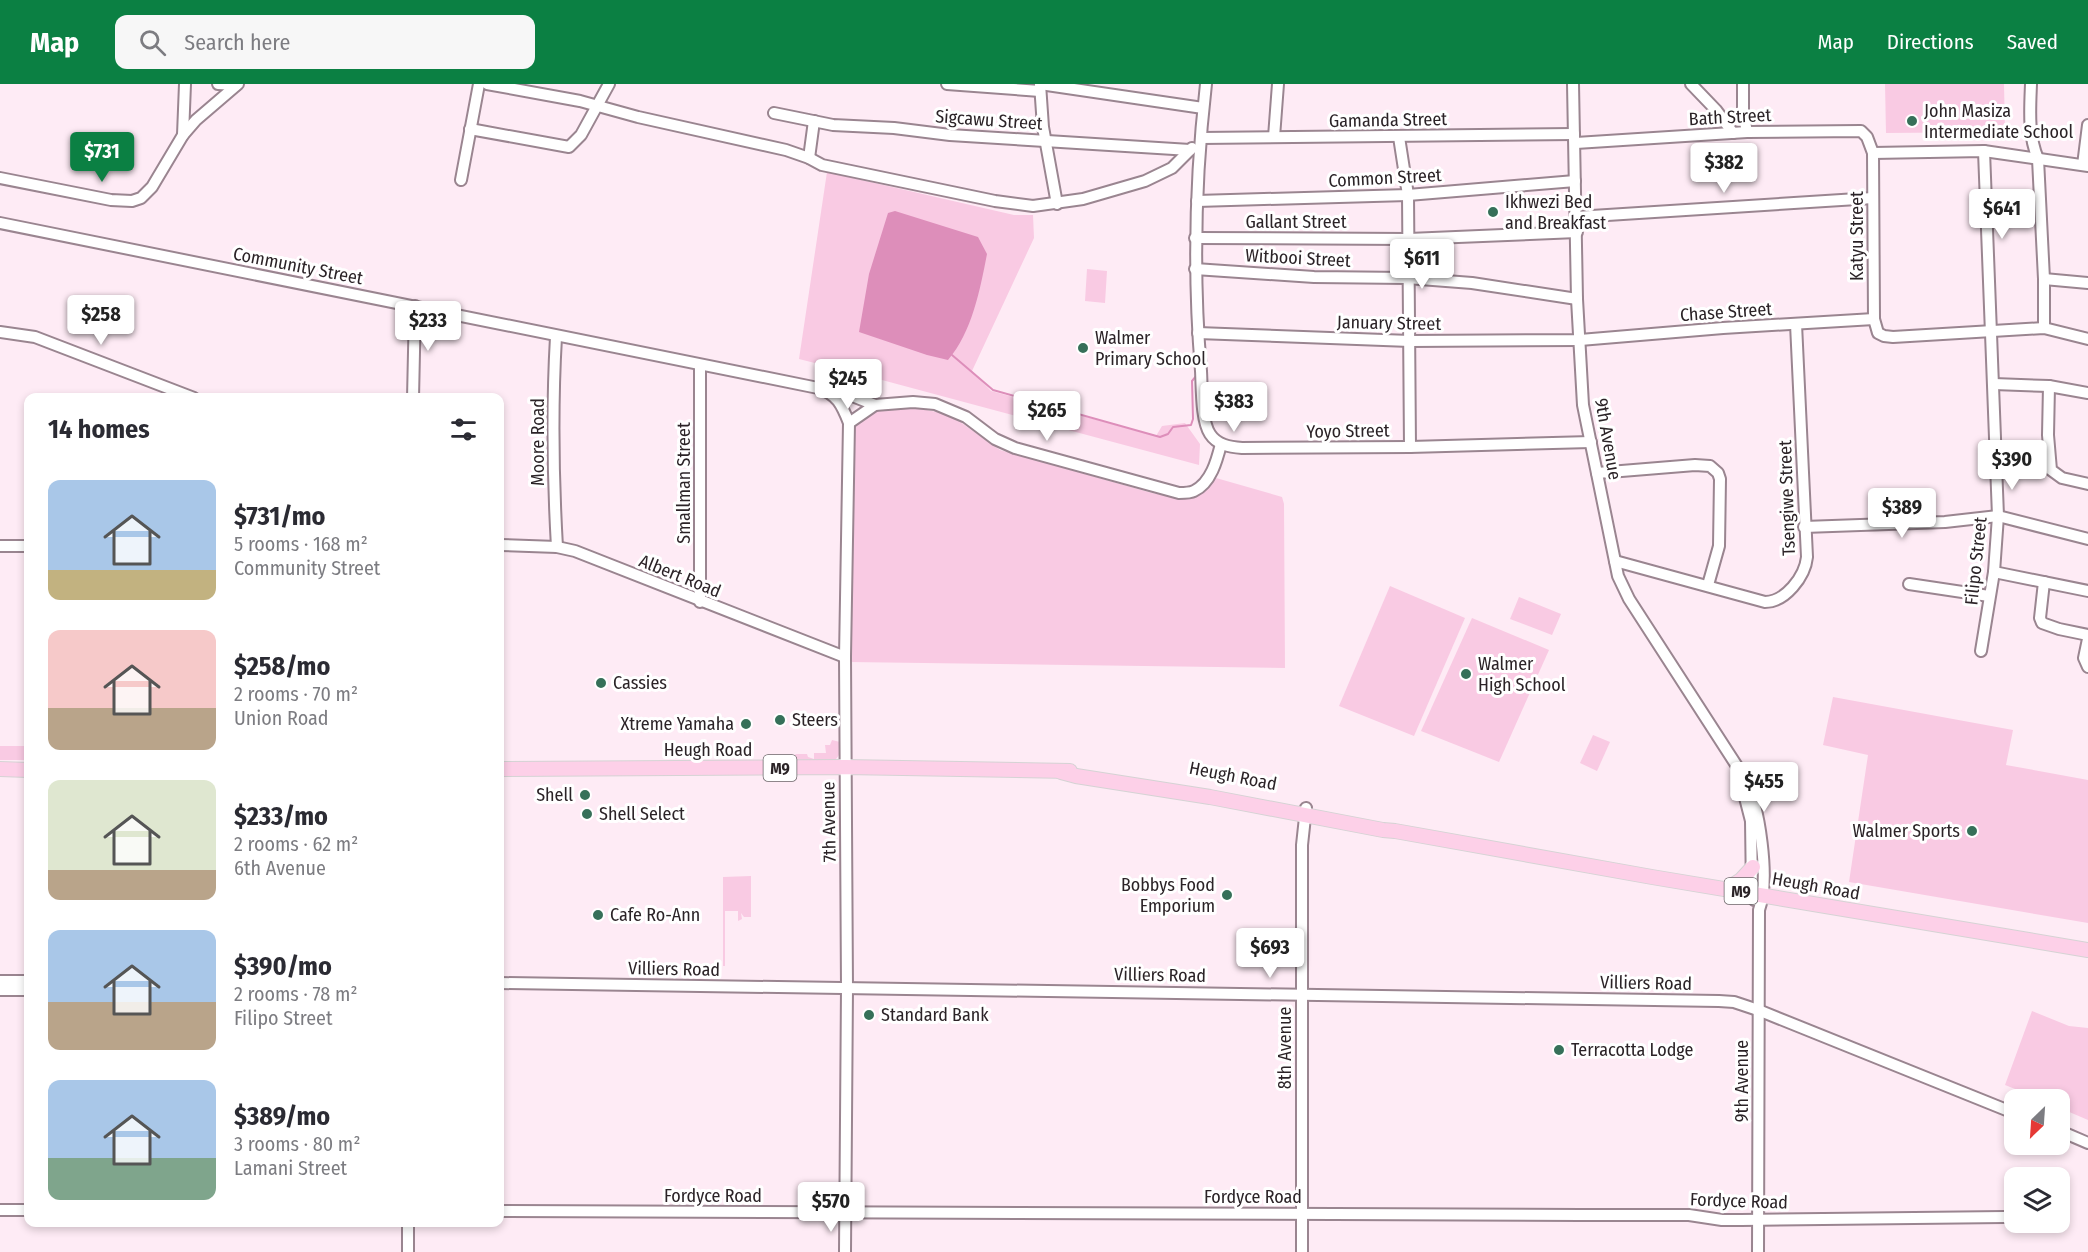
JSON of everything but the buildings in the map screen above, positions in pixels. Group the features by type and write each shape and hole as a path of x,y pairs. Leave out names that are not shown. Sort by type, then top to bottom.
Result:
{"main road":[{"name":"Heugh Road","path":"504,769 845,767 1061,772 1384,825 1395,831 2088,950"},
{"path":"0,770 24,770"},
{"path":"1727,889 1741,880 1752,867"}],"street":[{"path":"183,135 185,84"},
{"path":"218,84 237,85"},
{"path":"461,180 479,84"},
{"path":"487,84 597,105 638,117 786,150 822,165 995,201 1033,206 1083,199 1145,181 1172,168 1201,141"},
{"path":"470,129 569,147 581,135 609,84"},
{"path":"947,84 1040,86 1203,108"},
{"path":"849,423 875,405 902,402 935,404 966,417 995,440 1015,448 1179,493 1193,491 1205,483 1221,444 1209,433 1206,424 1195,269 1197,201 1206,84"},
{"path":"1274,137 1278,84"},
{"name":"9th Avenue","path":"1574,84 1577,299 1583,405 1618,576 1629,599 1749,787 1758,819 1762,861 1757,894"},
{"path":"1691,84 1716,110 1733,133"},
{"path":"1743,84 1743,112 1747,132"},
{"path":"2031,84 2030,128 2038,159 2044,328"},
{"path":"0,178 111,200 132,201 141,198 152,187 183,135 196,120 237,85"},
{"path":"1040,86 1045,141 1058,204"},
{"name":"Sigcawu Street","path":"774,113 833,125 894,128 950,135 1190,150"},
{"path":"809,158 814,121"},
{"path":"1874,153 1984,152 2086,166 2088,125"},
{"name":"Bath Street","path":"1575,138 1861,131 1867,137 1874,153"},
{"name":"Gamanda Street","path":"1201,141 1274,137 1575,138"},
{"path":"1399,137 1408,195 1410,447"},
{"name":"Filipo Street","path":"1981,651 1994,572 1998,516 1984,152"},
{"name":"Katyu Street","path":"1874,153 1874,319"},
{"name":"Common Street","path":"1197,201 1408,195 1575,181"},
{"path":"1576,217 1873,198"},
{"name":"Community Street","path":"0,223 415,306 831,394 845,393 875,405"},
{"name":"Gallant Street","path":"1196,238 1409,239 1576,232"},
{"name":"Witbooi Street","path":"1195,269 1314,277 1407,278 1472,283 1577,299"},
{"path":"2044,279 2088,283"},
{"path":"413,393 415,306"},
{"path":"1874,319 1877,330 1884,336 2044,328 2088,339"},
{"name":"Chase Street","path":"1580,340 1874,319"},
{"name":"Tsengiwe Street","path":"1615,561 1765,602 1781,598 1805,568 1807,557 1796,324"},
{"path":"0,332 34,337 181,393"},
{"name":"January Street","path":"1198,333 1410,340 1580,340"},
{"name":"Moore Road","path":"556,337 557,547"},
{"name":"Smallman Street","path":"700,365 700,602"},
{"path":"1994,384 2049,386 2088,393"},
{"path":"2049,386 2048,435 2051,470 2058,476 2088,484"},
{"name":"7th Avenue","path":"831,394 842,404 849,423 845,657 847,988 845,1252"},
{"name":"Yoyo Street","path":"1221,444 1242,448 1410,447 1591,442"},
{"path":"1597,473 1695,465 1710,466 1715,469 1720,479 1720,538 1708,585"},
{"path":"1804,527 1945,522 1998,516 2088,539"},
{"name":"Albert Road","path":"504,545 557,547 592,557 700,602 845,657"},
{"path":"0,546 24,546"},
{"path":"1994,572 2088,591"},
{"path":"2044,582 2040,618 2042,623 2088,637 2085,658 2088,667"},
{"path":"1909,584 1989,596"},
{"name":"9th Avenue","path":"1736,765 1751,821 1752,867 1759,910 1758,1252"},
{"name":"8th Avenue","path":"1302,1252 1302,845 1305,812"},
{"path":"0,981 24,981"},
{"name":"Villiers Road","path":"504,983 1719,1000 1758,1010 2004,1109"},
{"path":"0,990 24,990"},
{"path":"2070,1135 2088,1143"},
{"path":"0,1210 24,1210"},
{"name":"Fordyce Road","path":"504,1211 1689,1215 1722,1220 2004,1217"},
{"path":"408,1227 408,1252"}],"shaded area":[{"path":"1885,84 2004,84 2005,132 1886,133"},
{"path":"827,172 1014,215 1033,215 1034,238 972,371 991,391 1156,436 1162,426 1185,423 1200,444 1199,465 799,359"},
{"path":"895,211 978,237 987,254 969,324 948,360 859,332 869,274 888,213"},
{"path":"1087,269 1107,271 1105,303 1085,301"},
{"path":"887,408 916,408 937,412 956,419 1000,450 1152,493 1185,499 1201,492 1216,478 1282,497 1284,504 1285,668 849,662 853,434 858,422 865,415"},
{"path":"1390,586 1465,618 1414,736 1339,706"},
{"path":"1519,597 1561,614 1552,635 1510,619"},
{"path":"1472,618 1549,650 1499,762 1421,731"},
{"name":"Walmer Sports","path":"1833,697 2013,730 2006,765 2088,780 2088,923 1849,882 1868,755 1823,745"},
{"path":"1593,735 1610,742 1597,771 1580,763"},
{"path":"832,740 840,742 839,755 833,763 798,760 792,764 789,761 796,754 807,754 808,757 814,759 814,753 826,753 825,745 830,745"},
{"path":"0,746 24,746 24,760 0,760"},
{"path":"751,876 751,917 744,917 741,913 742,919 738,921 738,911 725,911 725,966 723,966 723,877"},
{"path":"2032,1011 2069,1026 2088,1028 2088,1120 2070,1112 2070,1089 2015,1089 2005,1085"}],"waterway":[{"path":"952,355 993,390 1160,437 1168,434 1173,427 1191,425 1193,419 1192,381 1197,375"}],"place":[{"name":"John Masiza Intermediate School","path":"1912,121"},
{"name":"Ikhwezi Bed and Breakfast","path":"1493,212"},
{"name":"Walmer Primary School","path":"1083,348"},
{"name":"Walmer High School","path":"1466,674"},
{"name":"Cassies","path":"601,683"},
{"name":"Steers","path":"780,720"},
{"name":"Xtreme Yamaha","path":"746,724"},
{"name":"Shell","path":"585,795"},
{"name":"Shell Select","path":"587,814"},
{"name":"Walmer Sports","path":"1972,831"},
{"name":"Bobbys Food Emporium","path":"1227,895"},
{"name":"Cafe Ro-Ann","path":"598,915"},
{"name":"Standard Bank","path":"869,1015"},
{"name":"Terracotta Lodge","path":"1559,1050"}]}
